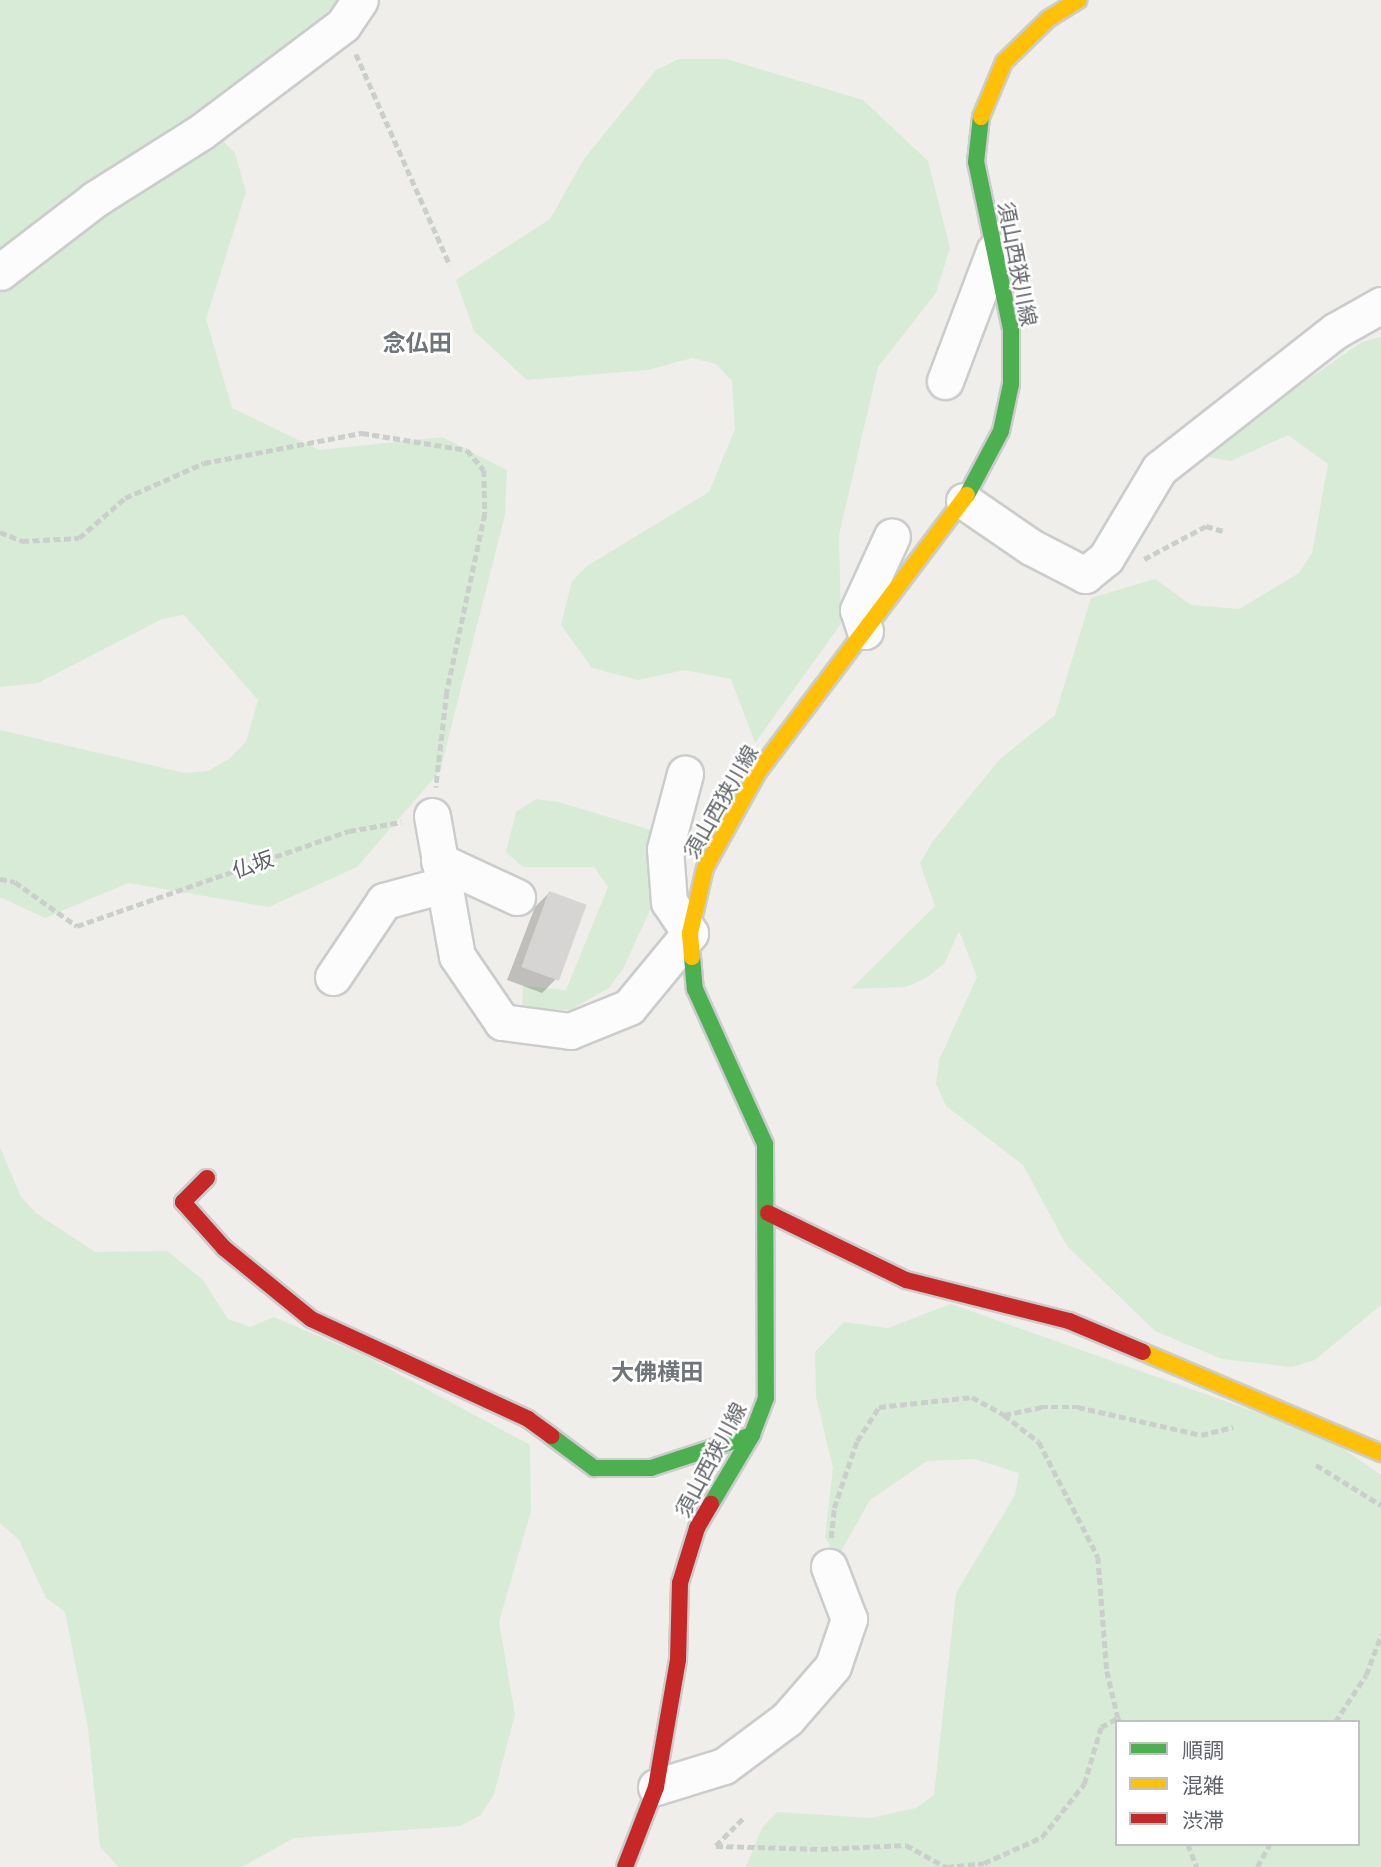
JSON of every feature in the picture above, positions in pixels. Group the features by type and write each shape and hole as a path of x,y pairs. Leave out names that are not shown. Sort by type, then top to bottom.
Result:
{"main road":[{"name":"須山西狭川線","path":"625,1867 656,1787 678,1660 680,1583 697,1528 752,1435 766,1398 768,1213 765,1144 741,1083 695,989 690,933 705,868 758,772 964,501 1001,431 1011,384 1011,329 976,162 982,110 1004,62 1048,19 1079,0"},
{"path":"207,1178 183,1202 224,1248 311,1319 528,1419 594,1468 651,1468 752,1435"},
{"path":"768,1213 906,1279 1069,1321 1381,1453"}],"street":[{"path":"0,272 352,12"},
{"path":"945,381 994,251"},
{"path":"964,501 1031,547 1085,575 1106,558 1159,469 1335,331 1381,305"},
{"path":"865,631 858,610 892,536"},
{"path":"432,816 457,956 502,1022 570,1031 629,1007 690,933 669,902 665,849 685,774"},
{"path":"333,977 384,901 441,873 517,897"},
{"path":"656,1787 724,1766 787,1719 833,1666 849,1619 829,1567"}],"path":[{"path":"352,12 450,265"},
{"path":"0,532 22,541 79,538 125,498 204,463 362,433 467,450 484,470 485,514 447,692 432,816"},
{"path":"1139,561 1206,526 1224,531"},
{"name":"仏坂","path":"0,879 15,882 77,926 349,831 432,816"},
{"path":"829,1567 834,1508 857,1441 879,1406 972,1397 1004,1415 1039,1442 1098,1557 1107,1671 1119,1720"},
{"path":"1004,1415 1041,1407 1078,1407 1201,1435 1251,1422 1261,1400"},
{"path":"1336,1720 1366,1675 1381,1635"},
{"path":"743,1819 716,1846 821,1849 906,1845 947,1867 985,1863 1042,1837 1084,1784 1101,1727 1115,1722"},
{"path":"1189,1846 1197,1867"},
{"path":"1257,1867 1269,1846"}],"green space":[{"path":"0,0 338,0 218,136 235,153 246,192 206,319 232,408 319,450 442,437 507,470 505,515 440,771 357,867 269,907 128,883 45,918 0,897 0,730 185,773 208,771 229,759 246,742 258,700 184,615 162,619 38,683 0,687"},
{"path":"679,59 726,59 863,100 928,161 950,248 936,293 878,367 839,535 841,624 755,743 731,679 685,670 638,680 592,668 561,625 572,581 587,566 709,492 735,429 732,381 716,364 692,358 648,370 527,380 474,331 456,280 550,219 584,159 656,70"},
{"path":"1381,337 1381,1305 1315,1360 1292,1367 1222,1359 1155,1331 1067,1246 1023,1165 946,1106 936,1084 939,1060 977,977 959,931 944,964 926,978 906,987 851,989 935,906 920,863 933,841 1000,759 1055,715 1091,598 1155,579 1191,605 1239,609 1299,573 1312,553 1328,464 1288,435 1231,461 1208,457 1248,421 1362,342"},
{"path":"536,799 559,802 670,836 674,858 623,969 609,988 570,1010 522,1008 523,986 566,990 608,887 594,867 523,867 506,852 516,812"},
{"path":"0,1147 21,1197 36,1213 95,1252 167,1251 202,1279 228,1319 250,1327 274,1317 367,1357 530,1445 531,1511 499,1622 515,1715 494,1794 481,1815 460,1826 294,1838 242,1867 119,1867 100,1847 88,1728 65,1612 46,1598 19,1540 0,1523"},
{"path":"951,1304 1326,1437 1381,1475 1381,1867 746,1867 762,1828 777,1812 871,1818 916,1808 934,1795 956,1593 1015,1495 1019,1473 975,1459 927,1461 870,1500 837,1558 825,1537 833,1468 816,1397 815,1352 844,1322 888,1328"}],"building":[{"path":"549,891 587,905 559,981 521,967"}],"traffic: fast":[{"path":"967,495 1001,431 1011,384 1011,329 976,162 981,117"},
{"path":"692,957 695,989 765,1144 766,1398 752,1435 711,1504"},
{"path":"551,1436 594,1468 651,1468 752,1435"}],"traffic: slow":[{"path":"981,117 1004,62 1048,19 1079,0"},
{"path":"692,957 690,933 705,868 758,772 967,495"},
{"path":"1143,1352 1381,1453"}],"traffic: jam":[{"path":"207,1178 183,1202 224,1248 311,1319 528,1419 551,1436"},
{"path":"768,1213 906,1280 1069,1321 1143,1352"},
{"path":"625,1867 656,1787 678,1660 680,1583 697,1528 711,1504"}],"district":[{"name":"念仏田","path":"417,343"},
{"name":"大佛横田","path":"657,1372"}]}
